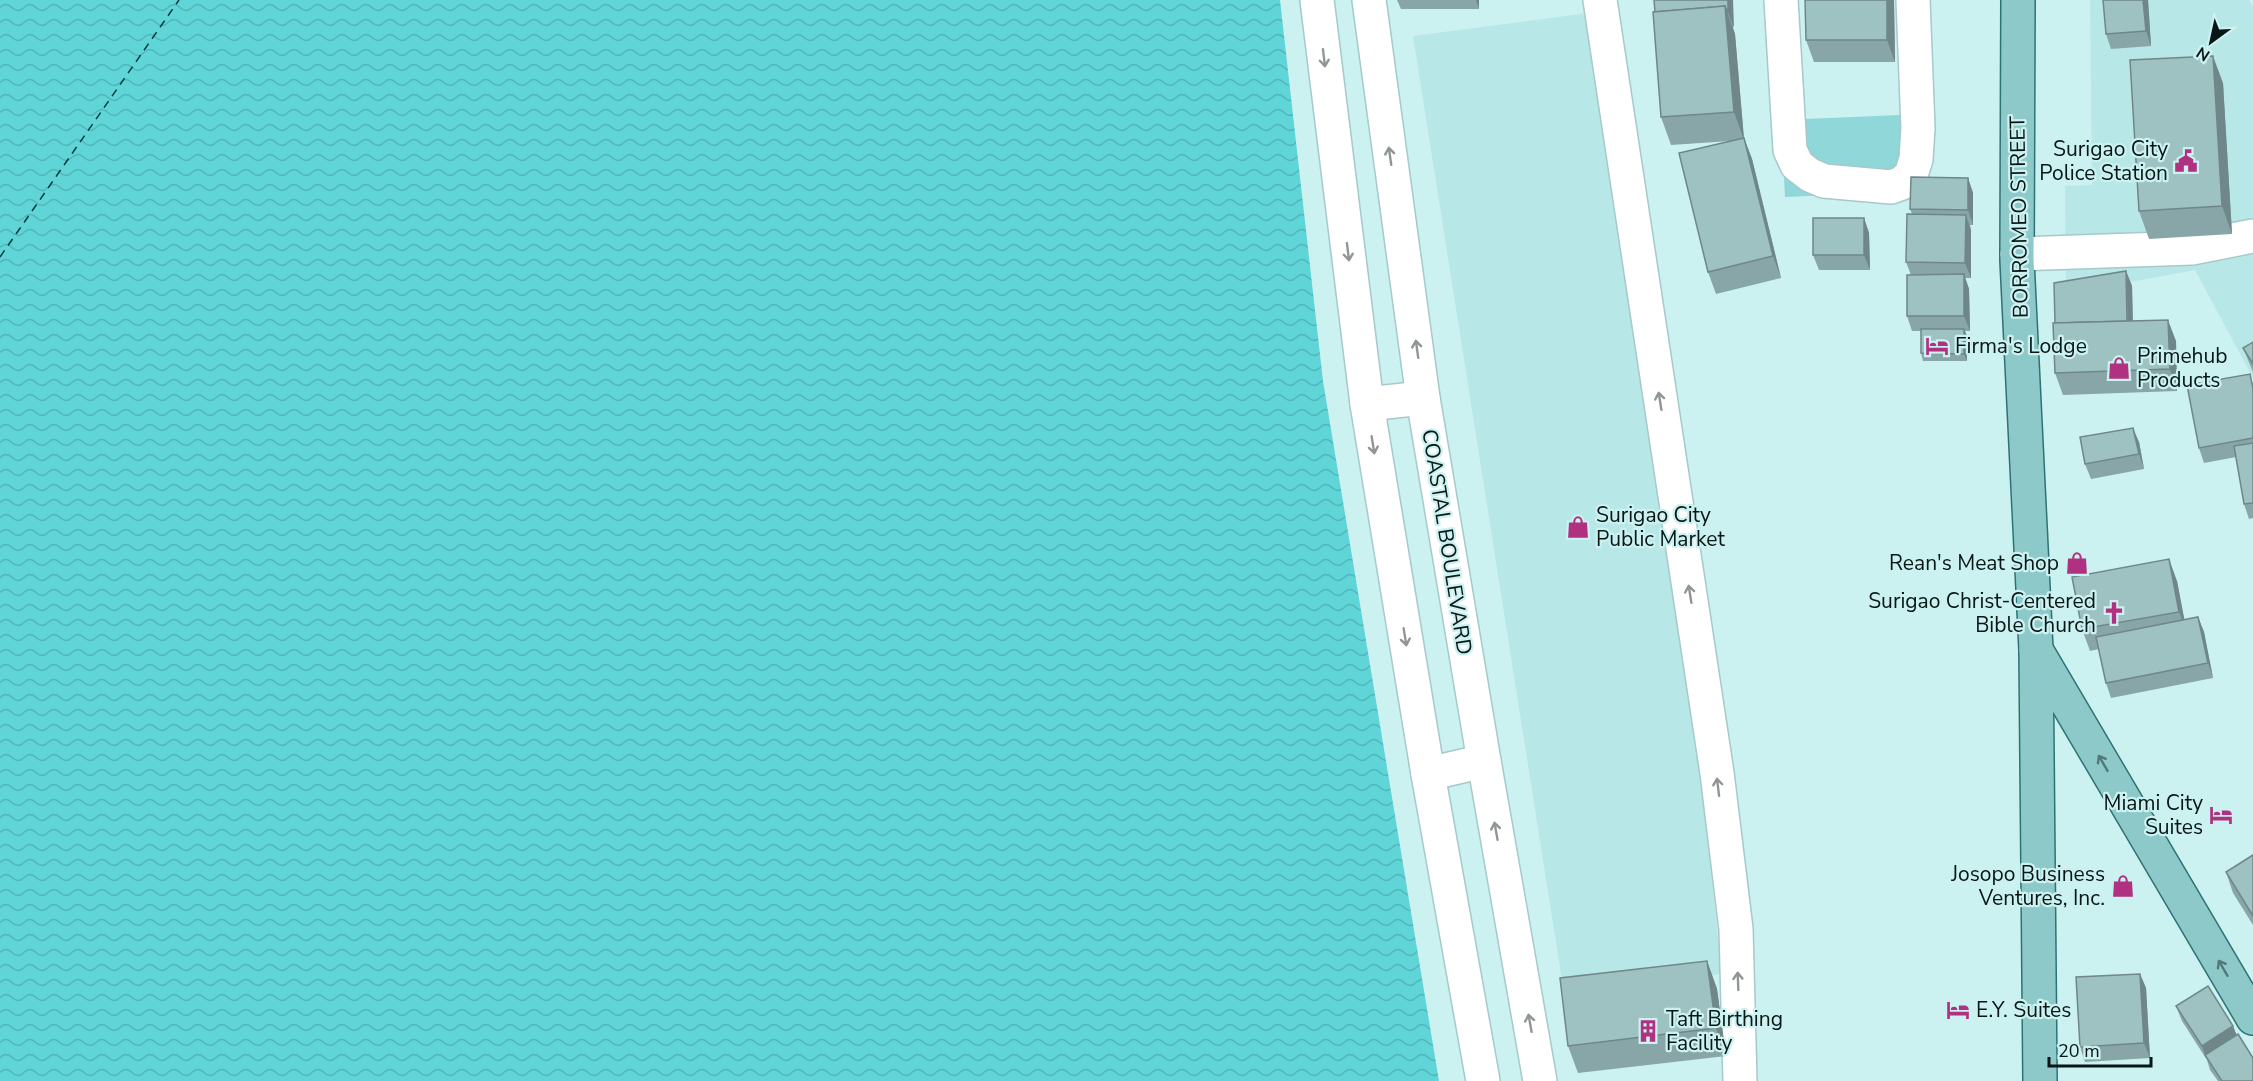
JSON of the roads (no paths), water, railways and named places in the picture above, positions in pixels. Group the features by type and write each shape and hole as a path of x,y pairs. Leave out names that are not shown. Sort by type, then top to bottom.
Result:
{"main road":[{"name":"BORROMEO STREET","path":"2018,0 2017,254 2036,650 2040,1081"},
{"path":"2036,650 2253,1018"}],"street":[{"path":"1600,0 1717,773 1736,929 1740,1081"},
{"path":"1781,0 1790,150 1797,165 1810,176 1824,181 1891,187 1902,183 1911,175 1916,159 1918,128 1912,0"},
{"path":"1369,2 1317,5 1367,404 1428,774 1483,1081"},
{"name":"COASTAL BOULEVARD","path":"1369,2 1424,398 1540,1081"},
{"path":"2017,254 2192,248 2253,236"},
{"path":"1367,404 1424,398"},
{"path":"1428,774 1484,761"}],"water":[{"path":"0,0 1280,0 1323,381 1439,1081 0,1081"}],"place":[{"name":"Surigao City Police Station","path":"2186,161"},
{"name":"Firma's Lodge","path":"1937,346"},
{"name":"Primehub Products","path":"2119,368"},
{"name":"Surigao City Public Market","path":"1578,527"},
{"name":"Rean's Meat Shop","path":"2077,563"},
{"name":"Surigao Christ-Centered Bible Church","path":"2114,613"},
{"name":"Miami City Suites","path":"2221,815"},
{"name":"Josopo Business Ventures, Inc.","path":"2123,886"},
{"name":"E.Y. Suites","path":"1958,1010"},
{"name":"Taft Birthing Facility","path":"1648,1031"}]}
